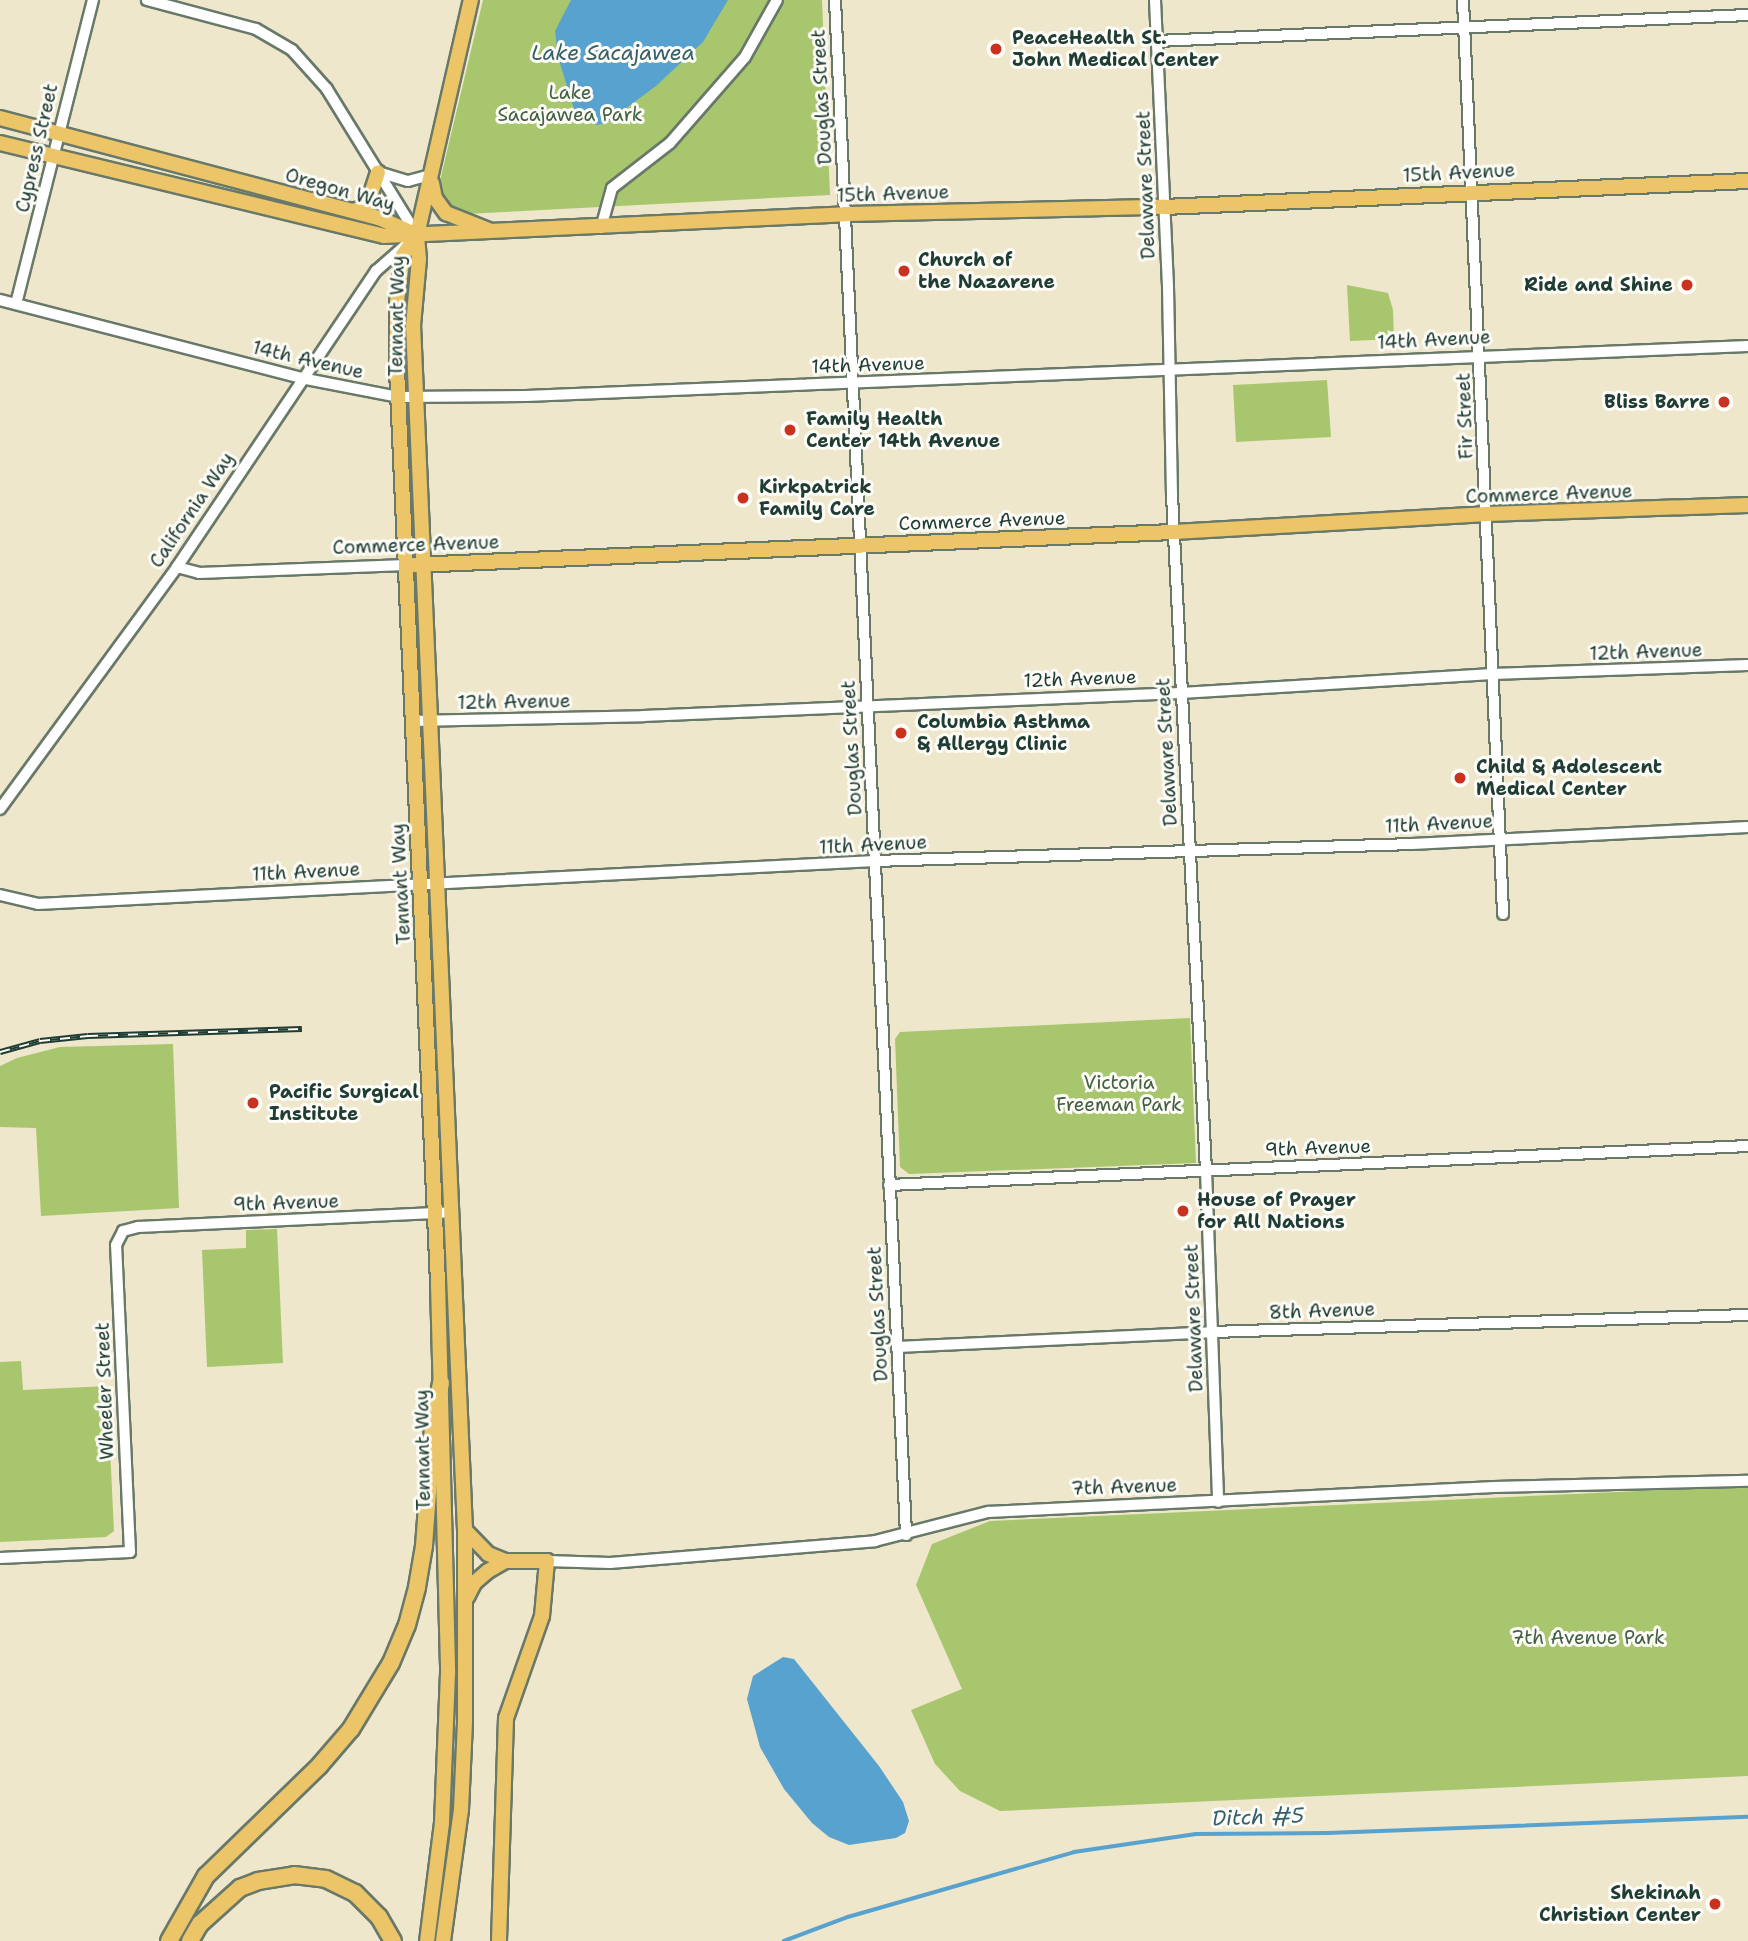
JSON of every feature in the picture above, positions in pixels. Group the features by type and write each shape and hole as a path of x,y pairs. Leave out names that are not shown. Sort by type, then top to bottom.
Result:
{"highway":[{"path":"169,1941 206,1876 320,1765 351,1729 391,1663 407,1625 417,1587 424,1546 433,1426 441,1382"},
{"path":"190,1941 200,1924 240,1888 258,1881 294,1875 326,1880 355,1893 379,1917 393,1941"}],"main road":[{"path":"417,235 471,0"},
{"name":"Oregon Way","path":"0,118 379,218 417,235"},
{"name":"Oregon Way","path":"0,143 372,234 417,235"},
{"path":"353,211 365,207 378,172"},
{"path":"431,175 435,198 446,213 494,232"},
{"name":"15th Avenue","path":"417,235 845,214 1164,207 1472,191 1748,181"},
{"name":"Tennant Way","path":"417,235 403,255 397,302 399,397 441,1382 448,1673 442,1823 427,1941"},
{"name":"Tennant Way","path":"417,235 419,259 413,326 466,1530 461,1810 443,1941"},
{"name":"Commerce Avenue","path":"406,565 1174,532 1487,514 1748,505"},
{"path":"466,1530 478,1546 505,1561 474,1583 466,1598"},
{"name":"7th Avenue","path":"505,1561 547,1562"},
{"path":"499,1941 506,1718 542,1616 547,1562"}],"street":[{"name":"Cypress Street","path":"16,304 93,0"},
{"path":"147,0 256,29 292,50 327,89 417,235"},
{"path":"601,228 612,188 670,143 745,57 777,0"},
{"name":"Douglas Street","path":"835,0 906,1535"},
{"name":"Delaware Street","path":"1155,0 1174,532 1206,1170 1218,1502"},
{"name":"Fir Street","path":"1463,0 1503,914"},
{"path":"1157,41 1748,15"},
{"path":"378,172 408,181 431,175"},
{"name":"California Way","path":"0,809 177,567 301,378 376,271 417,235"},
{"name":"14th Avenue","path":"0,300 301,378 399,397 853,383 1748,345"},
{"name":"Commerce Avenue","path":"177,567 199,573 406,565"},
{"name":"12th Avenue","path":"413,722 643,716 867,704 1181,694 1492,674 1748,666"},
{"name":"11th Avenue","path":"0,895 38,904 875,861 1190,851 1748,827"},
{"name":"9th Avenue","path":"889,1185 1748,1146"},
{"name":"9th Avenue","path":"123,1231 138,1227 451,1212"},
{"name":"Wheeler Street","path":"0,1558 130,1552 116,1245 123,1231"},
{"name":"8th Avenue","path":"897,1347 1212,1332 1748,1315"},
{"name":"7th Avenue","path":"547,1562 610,1563 875,1541 906,1535 988,1511 1494,1487 1748,1481"}],"green space":[{"name":"Lake Sacajawea Park","path":"483,0 822,0 830,195 466,214 451,211 440,201 438,189"},
{"path":"1347,285 1388,293 1393,310 1394,339 1350,341"},
{"path":"1327,380 1331,437 1236,442 1233,385"},
{"name":"Victoria Freeman Park","path":"1190,1018 1196,1163 909,1174 900,1167 895,1039 900,1032"},
{"path":"173,1044 179,1208 41,1216 36,1128 0,1127 0,1066 17,1058 60,1047"},
{"path":"277,1229 283,1363 207,1367 202,1250 246,1248 246,1230"},
{"path":"21,1361 23,1390 107,1386 114,1531 106,1537 0,1542 0,1362"},
{"name":"7th Avenue Park","path":"1748,1486 1748,1776 1000,1811 960,1791 935,1764 911,1710 962,1689 916,1585 932,1544 990,1521"}],"water":[{"name":"Lake Sacajawea","path":"571,0 728,0 703,42 656,86 606,123 596,125 574,109 558,57 555,31"},
{"path":"783,1657 794,1659 879,1766 903,1802 909,1821 905,1833 896,1838 849,1845 829,1837 812,1823 784,1789 760,1747 747,1699 753,1676"}],"waterway":[{"name":"Ditch #5","path":"784,1941 848,1917 1074,1852 1196,1834 1328,1833 1748,1817"}],"railway":[{"path":"0,1052 40,1041 88,1036 302,1029"}],"place":[{"name":"PeaceHealth St. John Medical Center","path":"996,49"},
{"name":"Church of the Nazarene","path":"904,271"},
{"name":"Ride and Shine","path":"1687,285"},
{"name":"Bliss Barre","path":"1724,402"},
{"name":"Family Health Center 14th Avenue","path":"790,430"},
{"name":"Kirkpatrick Family Care","path":"743,498"},
{"name":"Columbia Asthma & Allergy Clinic","path":"901,733"},
{"name":"Child & Adolescent Medical Center","path":"1460,778"},
{"name":"Pacific Surgical Institute","path":"253,1103"},
{"name":"House of Prayer for All Nations","path":"1183,1211"},
{"name":"Shekinah Christian Center","path":"1715,1904"}]}
